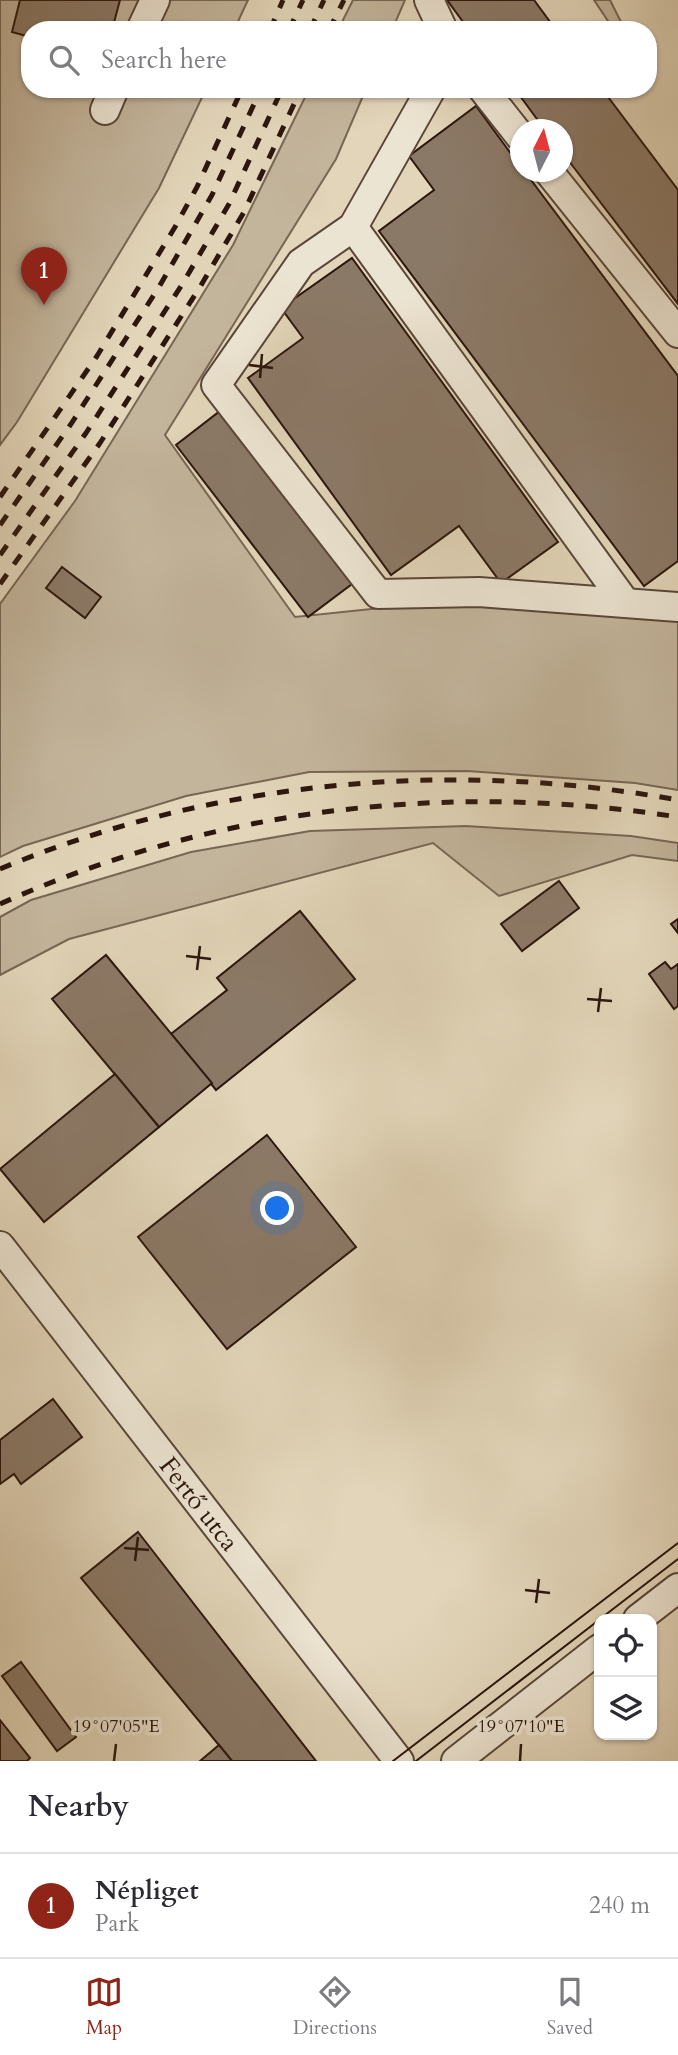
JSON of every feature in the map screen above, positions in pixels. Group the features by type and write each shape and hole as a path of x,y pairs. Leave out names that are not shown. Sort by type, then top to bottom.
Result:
{"street":[{"path":"145,21 155,0"},
{"path":"429,0 439,21"},
{"path":"426,98 353,227 301,263 216,385 378,594 479,592 678,607"},
{"path":"490,98 510,123"},
{"path":"557,182 678,333"},
{"path":"353,227 624,601"},
{"name":"Fertő utca","path":"0,1246 399,1761"},
{"path":"644,1614 678,1588"},
{"path":"456,1761 594,1653"}],"shaded area":[{"path":"0,0 248,0 238,21 21,21 21,98 202,98 159,188 17,422 0,445"},
{"path":"353,0 405,0 396,21 342,21"},
{"path":"594,0 610,0 620,21 608,21"},
{"path":"305,98 362,98 336,159 165,435 295,617 400,606 509,604 678,613 678,790 635,783 467,771 309,772 186,796 23,846 0,857 0,604 75,501 233,245"},
{"path":"466,826 631,836 678,843 678,861 632,855 499,896 433,843 69,939 0,975 0,917 31,900 191,852 310,831"}],"building":[{"path":"20,0 120,0 114,21 21,21 21,34 12,32"},
{"path":"447,0 534,0 549,21 462,21"},
{"path":"522,98 609,98 678,190 678,304 573,166 573,119 537,119"},
{"path":"476,106 510,152 510,182 532,182 678,376 678,561 644,586 379,231 434,190 409,156"},
{"path":"352,258 558,542 501,583 459,526 391,575 248,378 303,338 281,308"},
{"path":"220,411 352,584 308,617 176,445"},
{"path":"62,567 101,597 85,618 46,588"},
{"path":"559,881 579,908 522,951 501,924"},
{"path":"300,911 355,979 216,1090 171,1034 227,990 217,978"},
{"path":"678,919 678,933 671,924"},
{"path":"106,955 212,1083 159,1127 52,999"},
{"path":"665,962 671,969 678,964 678,1006 674,1009 649,974"},
{"path":"115,1074 159,1127 44,1222 0,1169"},
{"path":"267,1135 356,1247 227,1349 138,1237"},
{"path":"53,1399 82,1437 21,1484 14,1474 0,1484 0,1440"},
{"path":"138,1532 316,1761 232,1761 81,1578"},
{"path":"21,1662 76,1737 57,1751 2,1676"},
{"path":"0,1720 30,1758 27,1761 0,1761"},
{"path":"219,1745 232,1761 200,1761"}],"tram line":[{"path":"393,1761 678,1543"},
{"path":"606,1614 678,1559"},
{"path":"416,1761 594,1624"}],"railway":[{"path":"274,21 283,0"},
{"path":"293,21 303,0"},
{"path":"314,21 324,0"},
{"path":"334,21 344,0"},
{"path":"0,497 97,356 175,227 197,187 238,98"},
{"path":"0,525 71,424 159,287 212,195 257,98"},
{"path":"0,555 86,433 183,283 229,204 278,98"},
{"path":"0,584 100,443 200,287 244,212 297,98"},
{"path":"0,869 81,839 164,815 248,797 334,786 420,780 506,781 592,788 678,800"},
{"path":"0,904 81,871 164,845 248,825 333,811 418,803 505,802 591,806 678,817"}],"place":[{"name":"Népliget","path":"44,305"}]}
